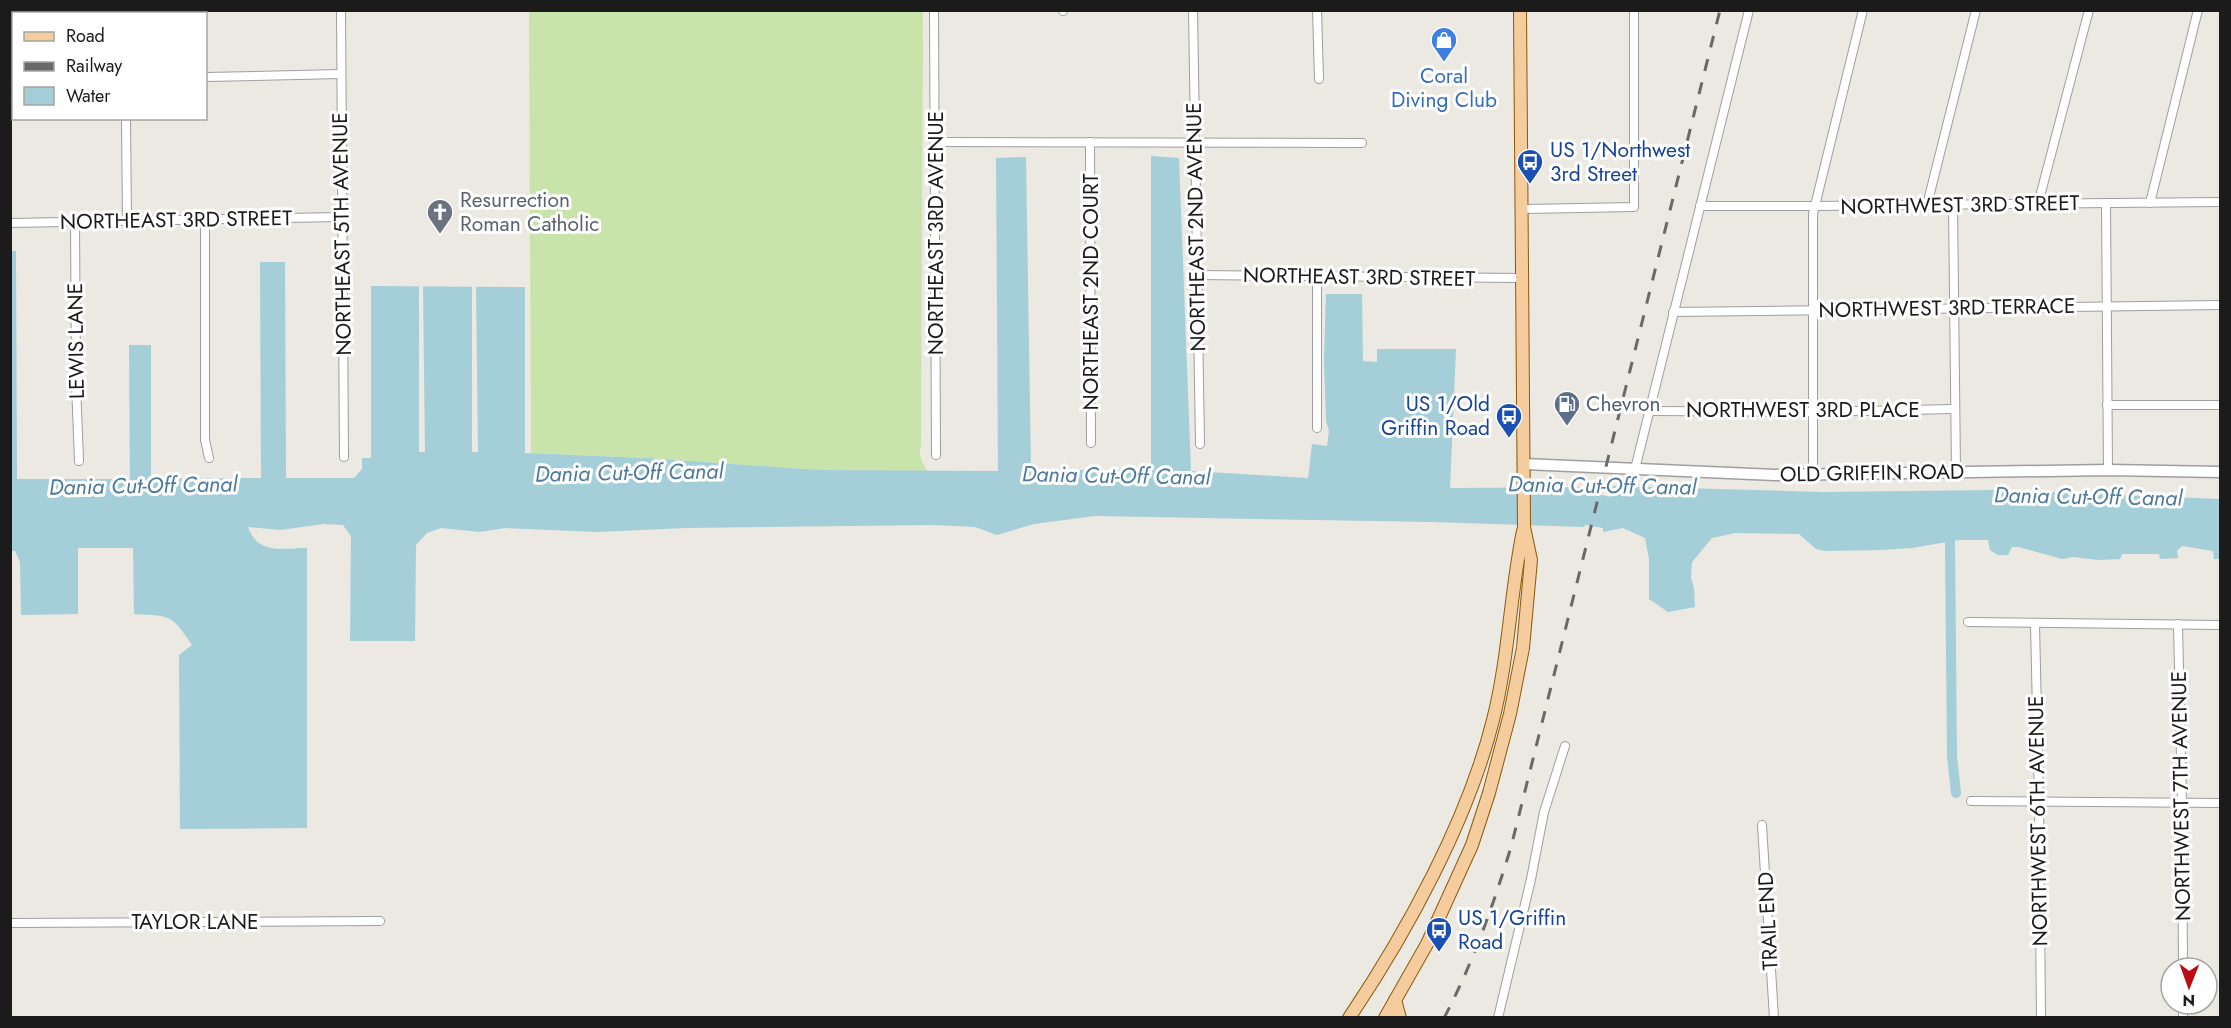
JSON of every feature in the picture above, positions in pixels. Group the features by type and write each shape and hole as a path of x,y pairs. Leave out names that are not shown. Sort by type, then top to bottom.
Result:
{"main road":[{"path":"1384,1017 1427,944 1472,845 1489,793 1510,714 1523,648 1531,560 1524,527 1523,482 1520,10"},
{"path":"1349,1017 1385,961 1420,898 1474,782 1485,750 1501,687 1517,561 1524,527"},
{"path":"1395,1000 1400,1017"}],"street":[{"name":"NORTHEAST 5TH AVENUE","path":"341,10 344,457"},
{"name":"NORTHEAST 3RD AVENUE","path":"934,10 936,455"},
{"name":"NORTHEAST 2ND AVENUE","path":"1193,10 1200,444"},
{"path":"1317,10 1319,79"},
{"path":"1521,209 1634,207 1634,10"},
{"path":"1635,470 1749,10"},
{"path":"1813,475 1812,221 1863,10"},
{"path":"1928,205 1976,10"},
{"path":"2038,204 2089,10"},
{"path":"2150,203 2198,10"},
{"path":"207,77 340,74"},
{"path":"126,120 127,221"},
{"path":"936,142 1362,143"},
{"name":"NORTHEAST 2ND COURT","path":"1090,142 1091,443"},
{"name":"NORTHWEST 3RD STREET","path":"1700,206 2220,202"},
{"path":"2106,203 2108,470"},
{"path":"1953,204 1956,472"},
{"name":"NORTHEAST 3RD STREET","path":"10,222 342,217"},
{"path":"205,219 205,440 209,458"},
{"name":"LEWIS LANE","path":"75,222 79,461"},
{"name":"NORTHEAST 3RD STREET","path":"1197,275 1522,278"},
{"path":"1317,276 1317,428"},
{"name":"NORTHWEST 3RD TERRACE","path":"1673,312 2220,305"},
{"path":"2107,405 2220,405"},
{"name":"NORTHWEST 3RD PLACE","path":"1651,411 1813,412 1954,409"},
{"name":"OLD GRIFFIN ROAD","path":"1523,464 1813,475 2108,470 2220,472"},
{"path":"1968,622 2220,625"},
{"name":"NORTHWEST 6TH AVENUE","path":"2035,624 2041,1017"},
{"name":"NORTHWEST 7TH AVENUE","path":"2178,624 2183,956"},
{"path":"1498,1017 1531,879 1544,812 1564,746"},
{"path":"1474,782 1489,793"},
{"path":"1971,801 2220,803"},
{"name":"TRAIL END","path":"1762,825 1774,1017"},
{"name":"TAYLOR LANE","path":"10,923 380,921"}],"green space":[{"path":"529,11 923,11 920,452 927,471 819,470 531,453"}],"water":[{"name":"Dania Cut-Off Canal","path":"1151,156 1179,158 1191,471 1308,478 1312,444 1327,446 1329,431 1326,421 1324,361 1326,294 1362,294 1363,361 1377,362 1377,349 1456,349 1450,488 1594,487 1594,493 1610,497 1613,486 1822,492 1994,490 2220,499 2220,559 2214,559 2213,551 2182,546 2177,551 2178,558 2160,559 2159,554 2122,554 2120,559 2098,560 2074,557 2062,559 2019,547 2012,547 2008,555 1998,555 1990,550 1988,540 1959,540 1912,548 1825,551 1816,549 1799,534 1735,533 1712,538 1692,562 1691,578 1695,607 1668,612 1649,599 1649,559 1645,538 1623,528 1603,532 1603,528 1585,525 1584,527 1095,516 1034,524 997,535 975,527 934,525 686,528 598,532 505,528 480,532 441,528 427,533 416,545 415,641 350,641 351,536 343,525 324,524 280,530 248,527 252,536 264,546 280,549 307,548 307,828 180,829 179,655 192,645 179,627 169,619 156,615 134,614 133,548 78,548 78,614 21,615 20,562 15,551 11,551 11,251 16,251 17,479 130,479 129,345 151,345 151,479 261,478 260,262 285,262 286,478 354,478 362,469 362,458 371,458 371,286 525,287 526,453 646,458 820,470 998,471 996,158 1026,157 1031,470 1144,470 1151,463"}],"pier":[{"path":"368,286 371,286 371,458 368,458"},
{"path":"419,286 423,286 425,452 419,452"},
{"path":"472,286 476,286 478,452 472,452"},
{"path":"525,287 528,287 528,453 525,453"}],"waterway":[{"path":"1950,542 1952,756 1956,793"}],"railway":[{"path":"1444,1018 1482,934 1511,847 1720,10"}],"place":[{"name":"Coral Diving Club","path":"1444,63"},
{"name":"US 1/Northwest 3rd Street","path":"1530,185"},
{"name":"Resurrection Roman Catholic","path":"440,235"},
{"name":"Chevron","path":"1567,427"},
{"name":"US 1/Old Griffin Road","path":"1509,439"},
{"name":"US 1/Griffin Road","path":"1439,953"}]}
